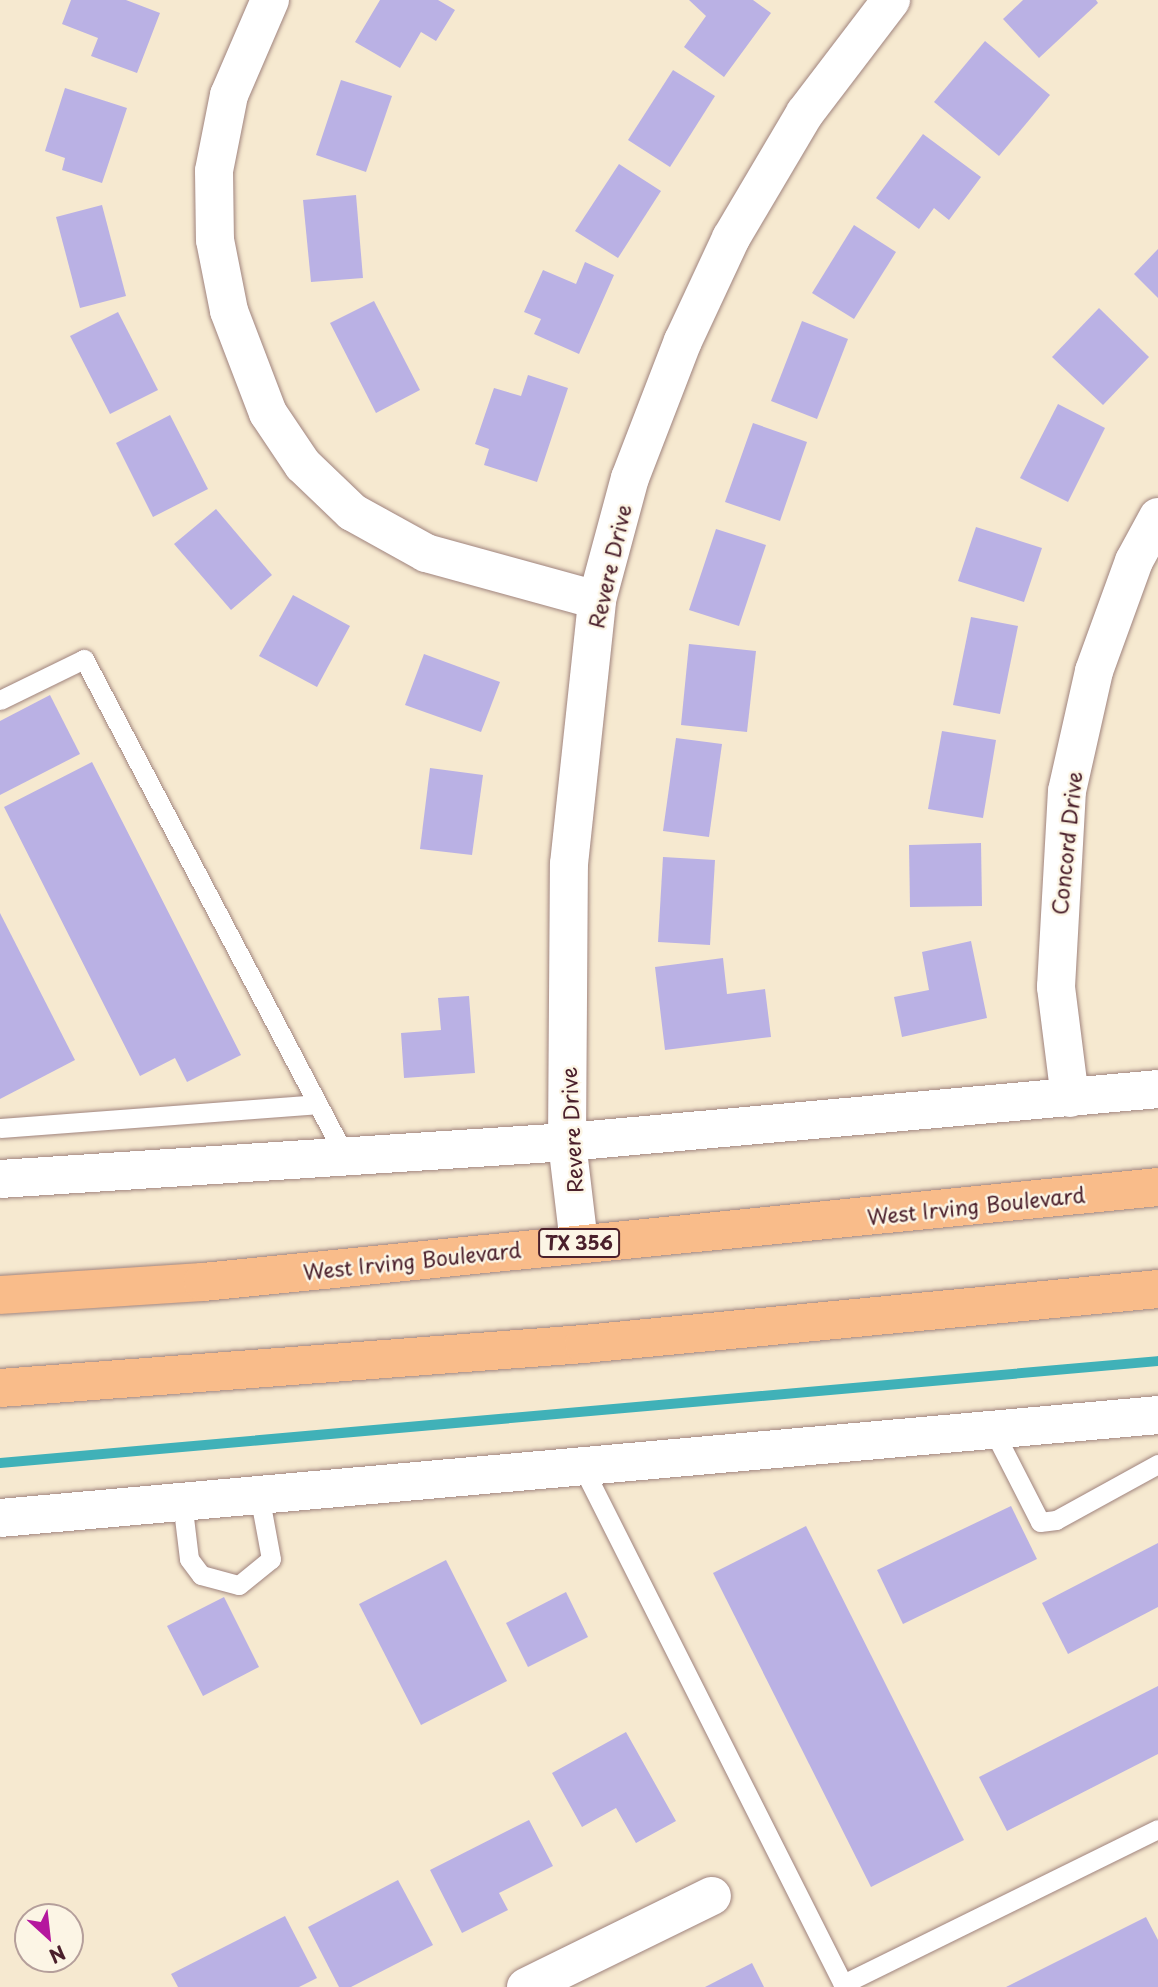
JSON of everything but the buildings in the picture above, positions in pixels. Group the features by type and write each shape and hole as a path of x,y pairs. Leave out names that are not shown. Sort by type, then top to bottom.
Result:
{"main road":[{"name":"West Irving Boulevard","path":"0,1295 203,1282 1158,1187"},
{"path":"0,1388 584,1345 1158,1289"}],"street":[{"path":"270,0 229,95 214,171 215,240 229,311 268,412 303,466 352,512 426,553 597,600"},
{"name":"Revere Drive","path":"579,1243 567,1142 569,864 597,600 630,478 683,341 731,238 805,113 891,0"},
{"name":"Concord Drive","path":"1070,1098 1056,988 1067,790 1094,671 1134,561 1158,517"},
{"path":"0,1179 567,1142 1158,1089"},
{"path":"0,1518 1158,1415"},
{"path":"526,1987 712,1896"}],"lane":[{"path":"0,700 83,659 345,1156"},
{"path":"0,1128 317,1104"},
{"path":"993,1430 1032,1515 1040,1522 1056,1520 1158,1464"},
{"path":"582,1466 843,1984 1158,1829"},
{"path":"182,1502 189,1559 201,1575 239,1585 271,1559 259,1494"}],"waterway":[{"path":"0,1463 1158,1361"}]}
